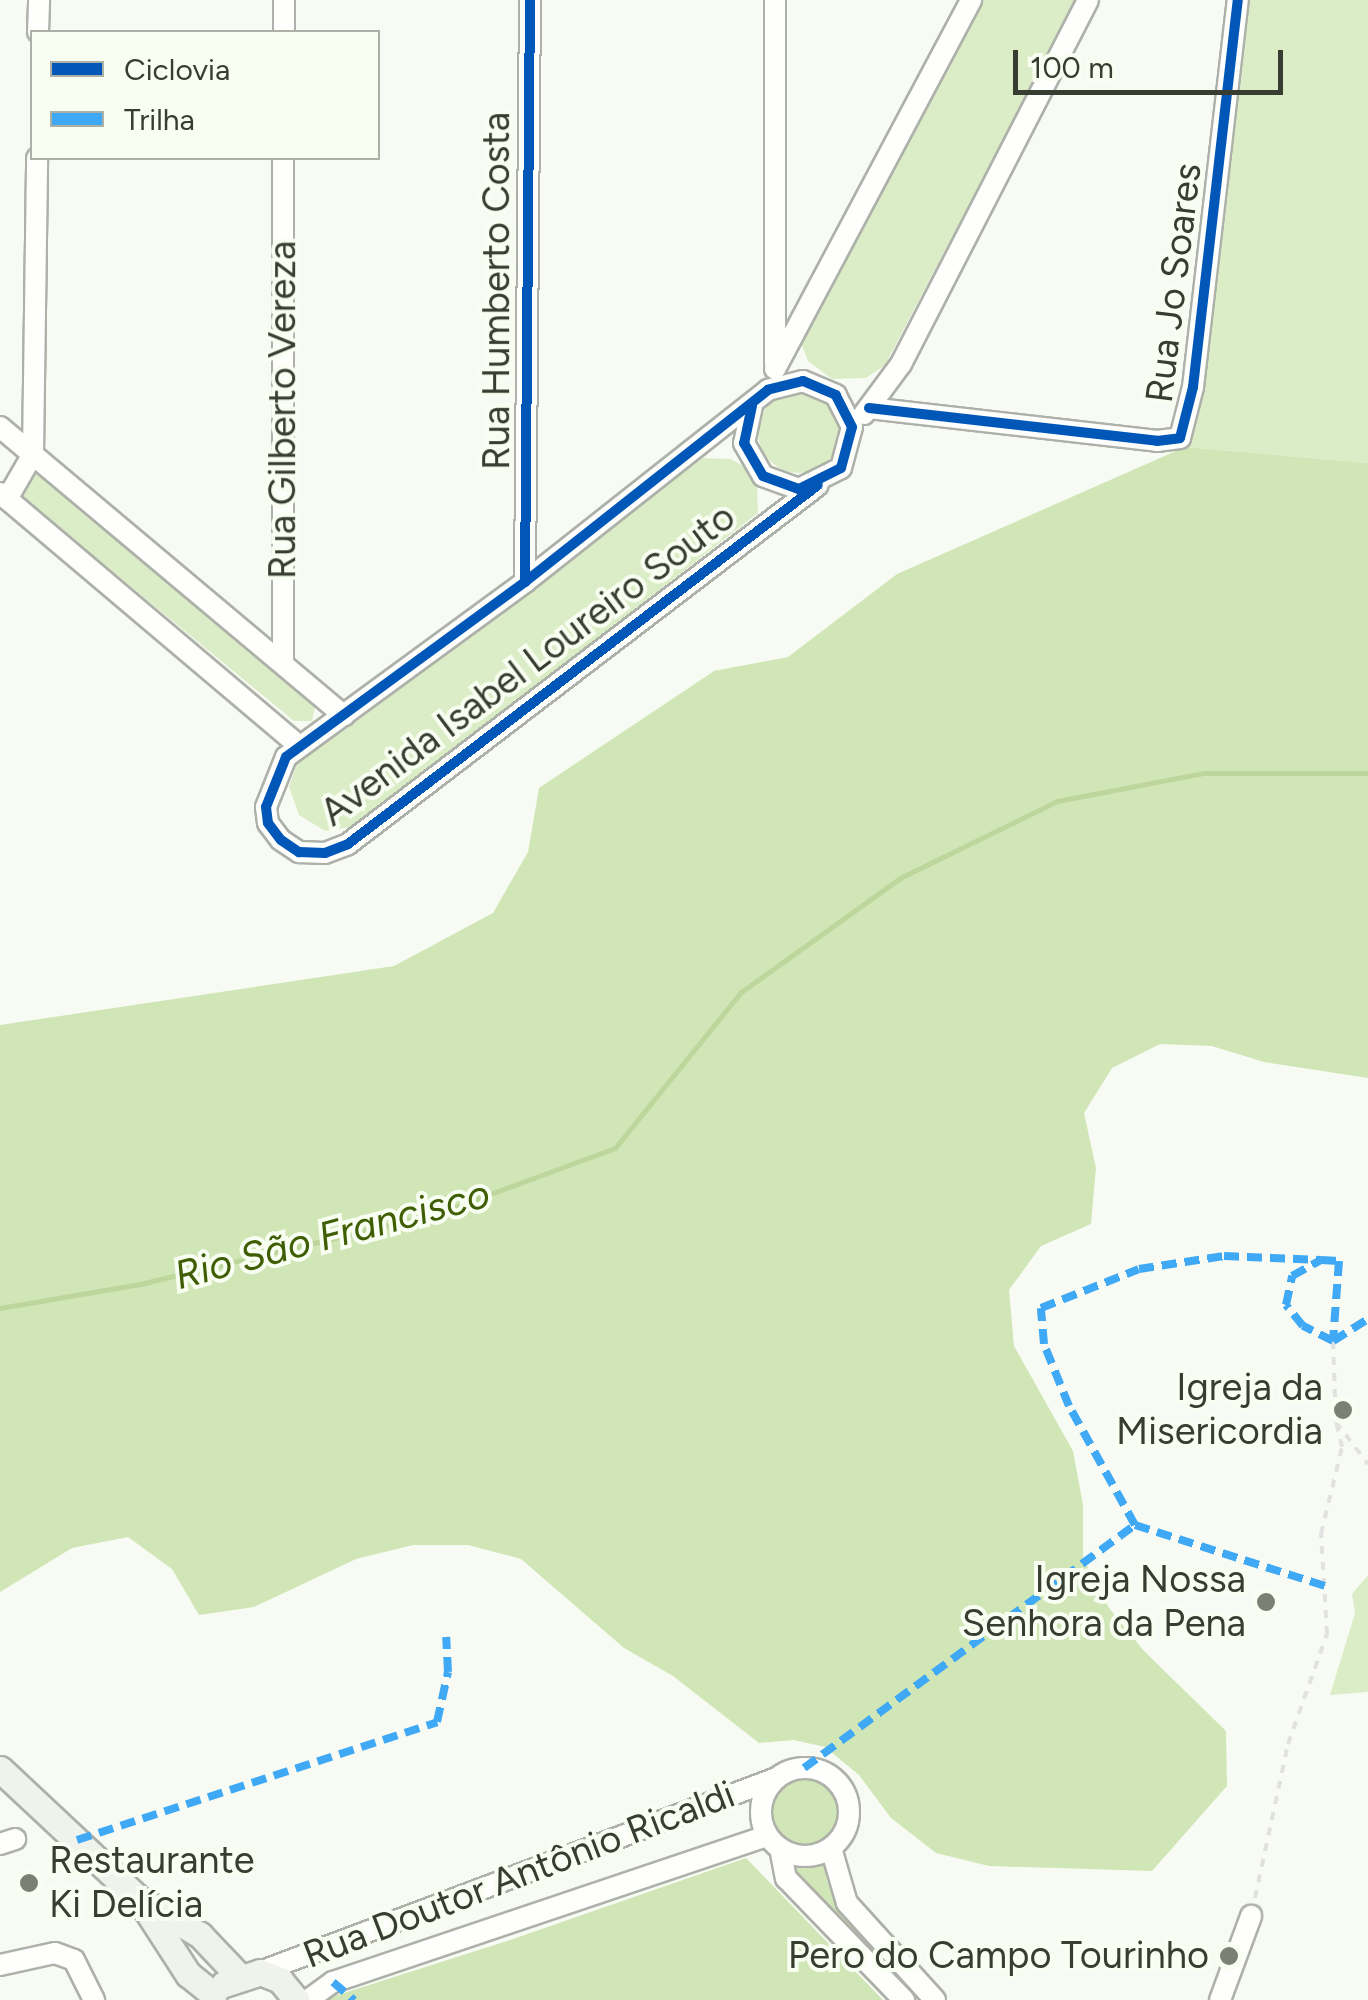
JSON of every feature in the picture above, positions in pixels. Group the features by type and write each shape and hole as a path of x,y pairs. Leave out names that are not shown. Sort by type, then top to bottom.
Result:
{"main road":[{"path":"0,1768 139,1899 200,1935 249,1974 280,1980 296,2000"},
{"path":"139,1899 188,1974 213,1998 249,1974"}],"street":[{"path":"38,30 39,0"},
{"path":"284,0 284,30"},
{"name":"Rua Humberto Costa","path":"525,582 530,0"},
{"path":"775,0 775,369"},
{"path":"768,390 775,369 972,0"},
{"path":"768,390 784,382 820,385 836,395 852,426 869,408 901,364 1088,0"},
{"name":"Rua Jo Soares","path":"869,408 1157,442 1180,438 1193,387 1238,0"},
{"path":"37,160 33,454 4,496 300,746"},
{"name":"Rua Gilberto Vereza","path":"283,160 283,663"},
{"name":"Avenida Isabel Loureiro Souto","path":"768,390 525,582 300,746 270,784 268,823 299,852 325,853 348,844 818,485 849,456 852,426"},
{"name":"Avenida Isabel Loureiro Souto","path":"752,406 745,424 750,461 779,486 818,485"},
{"path":"0,427 344,716"},
{"path":"804,1768 841,1786 847,1826 831,1848 808,1856 773,1842 762,1802 777,1778 804,1768"},
{"name":"Rua Doutor Antônio Ricaldi","path":"249,1974 777,1778"},
{"name":"Rua Doutor Antônio Ricaldi","path":"308,2000 346,1977 773,1842 786,1878 904,2000"},
{"path":"831,1848 847,1903 935,2000"},
{"path":"1220,2000 1251,1916"},
{"path":"0,1965 55,1953 74,1960 94,2000"}],"path":[{"path":"1251,1916 1288,1744 1327,1634 1320,1534 1342,1447 1336,1422 1334,1341"},
{"path":"1336,1422 1368,1464"}],"green space":[{"path":"979,0 1076,0 885,365 866,378 832,379 808,361 801,343"},
{"path":"1247,0 1368,0 1368,463 1185,447 1192,437"},
{"path":"799,391 815,394 828,403 837,416 837,448 828,461 815,470 799,473 783,470 770,461 761,448 758,432 761,416 770,403 783,394"},
{"path":"1185,447 1368,463 1368,1078 1264,1062 1212,1046 1160,1044 1112,1068 1084,1113 1096,1168 1091,1224 1041,1246 1009,1290 1014,1346 1073,1451 1083,1505 1083,1558 1109,1608 1144,1651 1226,1731 1227,1786 1152,1871 989,1866 936,1853 891,1818 859,1775 825,1747 794,1740 759,1743 673,1676 624,1648 521,1559 468,1545 413,1545 356,1559 254,1607 199,1615 172,1569 128,1537 72,1548 0,1592 0,1025 394,966 493,913 528,852 539,788 714,671 788,657 897,574"},
{"path":"703,458 731,459 746,468 757,484 758,513 355,826 325,831 299,815 289,787 299,758"},
{"path":"39,470 316,703 312,721 294,721 21,496"},
{"path":"1368,1575 1368,1692 1330,1695 1355,1613 1352,1594"},
{"path":"805,1773 820,1776 833,1785 842,1798 842,1828 833,1841 820,1850 805,1853 790,1850 777,1841 768,1828 765,1813 768,1798 777,1785 790,1776"},
{"path":"746,1858 883,2000 322,2000 507,1941"},
{"path":"825,1859 827,1881 859,1929 926,2000 911,2000 794,1877 791,1865"}],"waterway":[{"name":"Rio São Francisco","path":"0,1308 140,1284 433,1215 615,1148 741,992 900,878 1057,801 1204,773 1368,773"}],"marked path":[{"path":"804,1768 1135,1525 1069,1406 1044,1344 1041,1308 1139,1269 1224,1256 1321,1260"},
{"path":"1321,1260 1339,1261 1333,1341 1303,1326 1286,1305 1292,1276 1321,1260"},
{"path":"1333,1341 1368,1319"},
{"path":"1135,1525 1328,1587"},
{"path":"77,1840 437,1722 448,1672 446,1637"},
{"path":"333,1982 354,2000"}],"cycle path":[{"path":"525,582 530,0"},
{"path":"869,408 1157,441 1180,438 1193,387 1238,0"},
{"path":"752,406 744,443 763,476 799,489 841,468 852,427 836,395 803,381 768,390 525,582 286,757 266,807 268,823 281,840 299,852 325,853 348,844 818,485"}],"place":[{"name":"Igreja da Misericordia","path":"1343,1410"},
{"name":"Igreja Nossa Senhora da Pena","path":"1266,1602"},
{"name":"Restaurante Ki Delícia","path":"29,1883"},
{"name":"Pero do Campo Tourinho","path":"1229,1956"}]}
